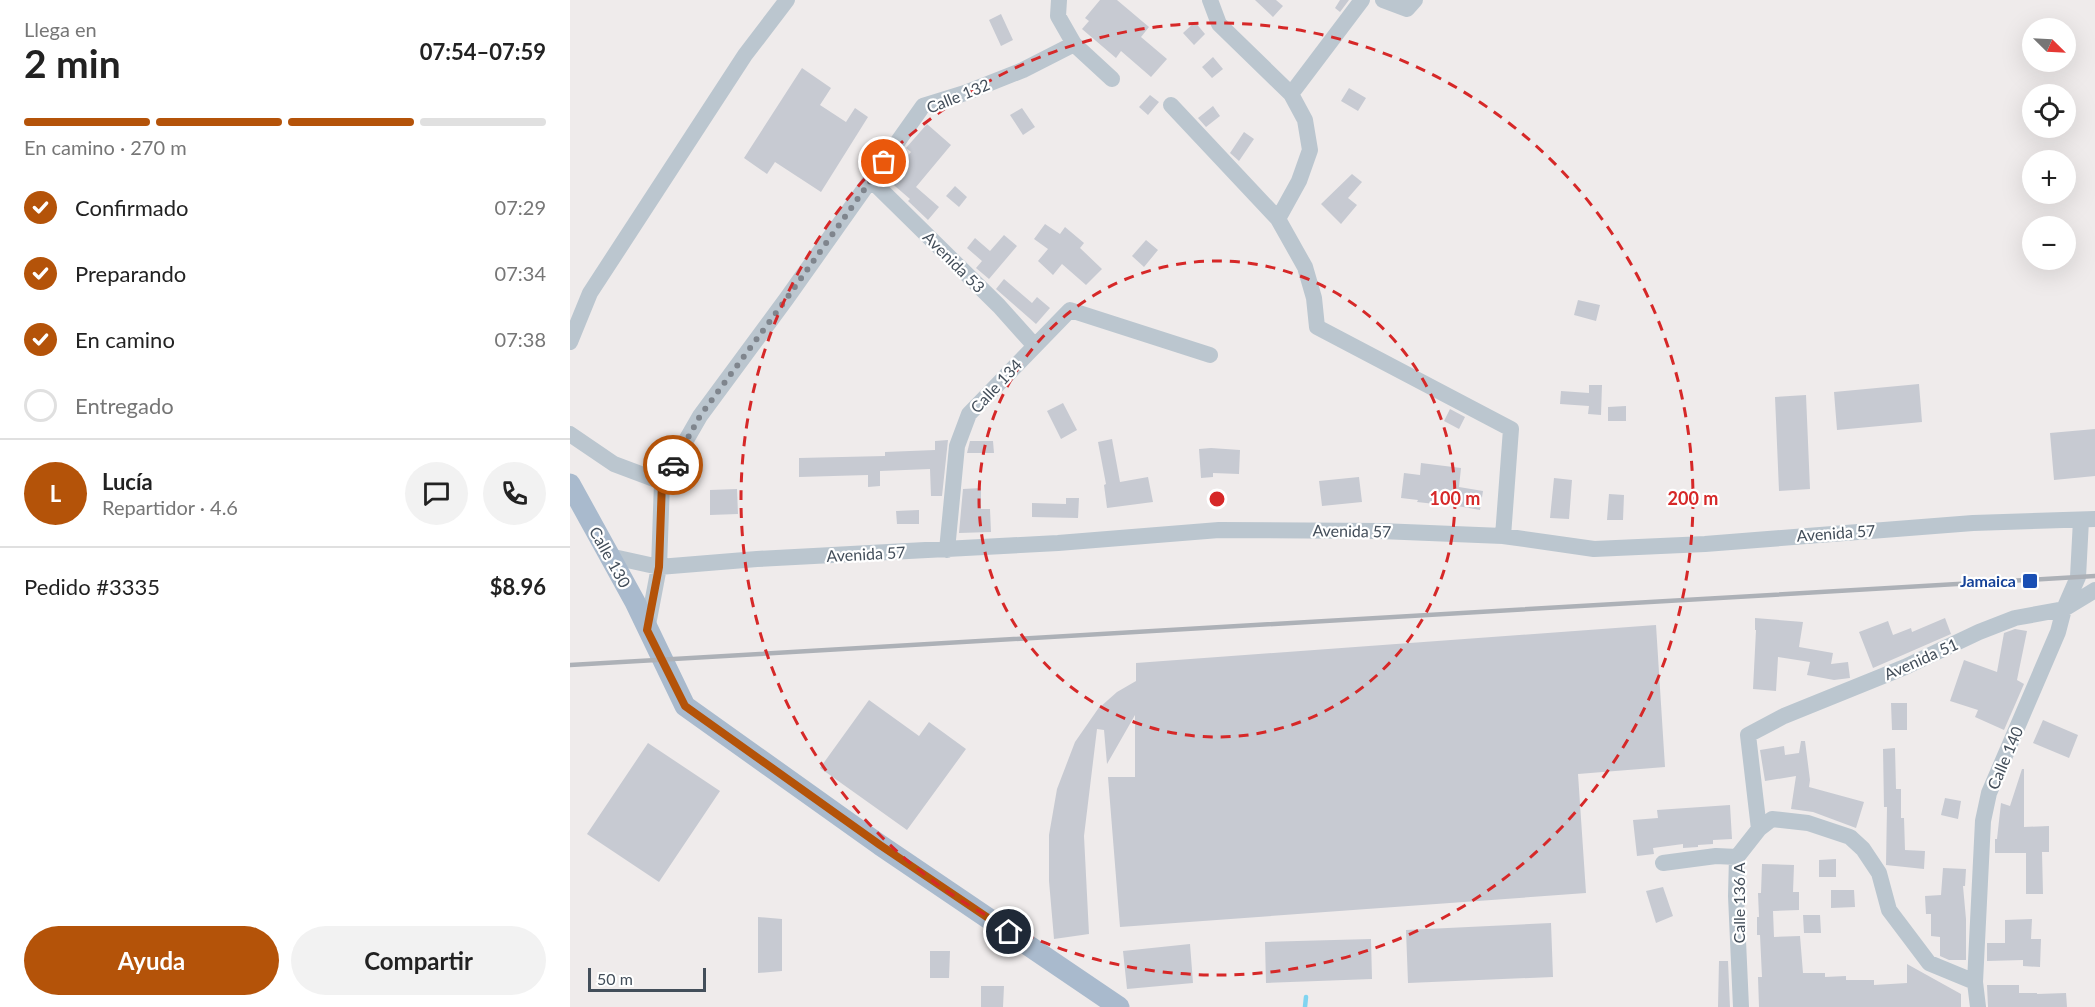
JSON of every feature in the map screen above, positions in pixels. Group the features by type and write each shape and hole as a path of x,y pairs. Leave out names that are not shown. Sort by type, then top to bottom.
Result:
{"main road":[{"name":"Calle 130","path":"570,484 635,602 685,706 880,845 1119,1007"}],"street":[{"path":"570,342 590,293 746,55 787,0"},
{"path":"1059,0 1058,16 1074,44 1112,79"},
{"path":"1210,0 1219,24 1291,94 1305,120 1310,150 1299,181 1278,219"},
{"path":"1291,94 1362,0"},
{"path":"1383,0 1407,9 1415,0"},
{"name":"Calle 132","path":"647,630 659,567 662,482 700,416 923,106 965,93 1023,70 1074,44"},
{"path":"1171,105 1278,219 1305,267 1314,298 1317,327 1510,429 1503,536"},
{"name":"Avenida 53","path":"871,180 999,306 1034,345"},
{"name":"Calle 134","path":"947,550 957,446 969,414 1070,310 1210,355"},
{"path":"570,434 614,464 662,482"},
{"name":"Avenida 57","path":"609,556 659,567 757,559 1058,543 1219,530 1380,531 1503,536 1594,549 1705,544 1973,523 2088,519"},
{"name":"Calle 140","path":"1978,1007 1975,982 1983,820 1989,793 2058,632 2064,609 2078,577 2088,519"},
{"name":"Avenida 51","path":"1759,829 1748,735 1784,716 1905,667 1979,632 2015,618 2064,609 2095,590"},
{"path":"1759,829 1772,819 1787,820 1808,823 1850,837 1863,849 1879,873 1889,910 1929,963 1975,982"},
{"name":"Calle 136 A","path":"1741,1007 1736,896 1737,857 1759,829"},
{"path":"1663,863 1716,856 1737,857"}],"building":[{"path":"1100,0 1117,0 1149,27 1141,37 1167,59 1151,77 1121,51 1116,58 1082,29 1089,21 1085,18"},
{"path":"1255,0 1276,0 1283,6 1273,17"},
{"path":"1340,0 1349,0 1340,12 1335,8"},
{"path":"1001,14 1013,40 1001,46 989,20"},
{"path":"1195,22 1205,34 1194,45 1183,33"},
{"path":"1213,57 1223,69 1212,78 1202,67"},
{"path":"802,68 831,88 820,105 846,122 855,108 868,117 821,192 775,162 767,174 744,158"},
{"path":"1349,88 1366,98 1358,111 1341,101"},
{"path":"1150,95 1159,102 1148,115 1139,107"},
{"path":"1213,106 1220,116 1206,127 1198,118"},
{"path":"1022,108 1035,127 1023,135 1010,115"},
{"path":"927,124 951,145 916,187 939,207 928,220 908,201 910,199 888,180 911,152 906,148"},
{"path":"1244,132 1254,139 1239,161 1230,153"},
{"path":"1352,174 1362,182 1348,198 1357,205 1341,224 1321,204"},
{"path":"955,186 967,197 959,207 946,196"},
{"path":"1045,224 1060,234 1065,227 1084,243 1080,248 1102,269 1086,285 1062,264 1053,275 1038,261 1048,249 1034,239"},
{"path":"1004,235 1017,246 989,279 976,268 982,261 967,248 975,238 990,251"},
{"path":"1146,240 1158,250 1144,267 1132,256"},
{"path":"1004,279 1032,303 1037,297 1050,308 1036,324 996,289"},
{"path":"1578,300 1600,305 1596,321 1574,315"},
{"path":"1919,384 1922,422 1837,430 1834,392"},
{"path":"1589,385 1602,385 1601,415 1588,414 1589,406 1560,404 1561,391 1589,393"},
{"path":"1806,395 1810,489 1779,491 1775,397"},
{"path":"1063,403 1077,430 1061,439 1047,411"},
{"path":"1626,406 1626,421 1608,421 1608,407"},
{"path":"1450,409 1465,417 1459,429 1444,421"},
{"path":"2095,429 2095,476 2054,480 2050,433"},
{"path":"1112,439 1120,482 1148,477 1153,502 1107,508 1104,485 1106,484 1098,442"},
{"path":"948,440 942,496 931,496 930,469 880,471 880,486 868,487 868,475 799,477 799,458 885,456 885,452 935,450 935,441"},
{"path":"970,441 993,441 994,453 967,453"},
{"path":"1199,449 1240,450 1239,474 1213,473 1213,477 1201,478"},
{"path":"1421,463 1461,468 1459,487 1483,491 1480,510 1401,498 1404,473 1420,475"},
{"path":"1359,477 1362,502 1322,506 1319,481"},
{"path":"1554,478 1572,480 1569,519 1550,518"},
{"path":"981,488 981,509 990,509 991,532 959,533 963,489"},
{"path":"737,489 738,514 710,515 710,490"},
{"path":"1609,494 1624,495 1623,520 1607,520"},
{"path":"1066,498 1079,498 1078,518 1032,517 1032,503 1066,504"},
{"path":"919,510 919,524 897,524 896,511"},
{"path":"1755,618 1803,622 1799,647 1833,653 1831,664 1848,662 1850,678 1834,680 1807,675 1810,662 1778,657 1776,691 1753,689"},
{"path":"1945,618 1951,634 1873,668 1859,632 1888,621 1893,635 1911,628 1912,632"},
{"path":"1656,625 1665,767 1578,774 1586,893 1120,927 1108,777 1135,777 1135,715 1107,764 1104,730 1097,729 1084,836 1089,934 1054,939 1049,881 1049,835 1057,789 1075,742 1100,706 1099,708 1117,692 1136,681 1136,663"},
{"path":"2015,629 2027,631 2017,680 2024,684 2004,730 1975,717 1978,710 1950,701 1964,660 1997,672 2004,633"},
{"path":"869,700 919,736 929,722 966,749 907,830 820,768"},
{"path":"1891,703 1907,703 1907,730 1892,730"},
{"path":"2043,720 2078,735 2069,758 2033,743"},
{"path":"1801,741 1805,741 1809,787 1864,802 1856,828 1813,812 1791,809 1796,776 1765,781 1760,750 1784,746 1785,755 1799,753"},
{"path":"648,743 720,791 659,882 587,834"},
{"path":"1895,748 1896,789 1901,789 1901,818 1904,818 1905,850 1925,851 1924,869 1886,865 1887,807 1884,807 1883,749"},
{"path":"2022,769 2024,769 2024,827 2049,826 2049,852 2042,852 2043,894 2026,894 2026,853 1995,853 2001,803 2010,806"},
{"path":"1945,798 1961,801 1958,819 1941,815"},
{"path":"1730,805 1732,839 1713,840 1713,844 1698,845 1698,847 1683,848 1683,844 1653,848 1654,854 1637,856 1633,820 1658,818 1657,810"},
{"path":"1836,859 1836,877 1819,877 1819,860"},
{"path":"1762,864 1794,865 1793,892 1799,892 1799,910 1773,911 1774,937 1800,936 1803,973 1825,973 1825,977 1846,976 1846,980 1874,980 1874,985 1907,983 1907,964 1961,994 1961,1007 1759,1007 1758,977 1762,977 1757,917 1759,917 1758,893 1761,893"},
{"path":"1943,868 1966,869 1965,886 1963,886 1966,960 1949,960 1940,956 1940,937 1931,936 1931,914 1926,914 1925,896 1941,895"},
{"path":"1663,887 1673,916 1656,923 1646,891"},
{"path":"1831,890 1854,890 1855,907 1831,908"},
{"path":"1803,915 1820,915 1821,933 1804,933"},
{"path":"758,917 782,919 782,971 758,973"},
{"path":"2032,919 2031,939 2041,939 2040,967 2023,966 2023,960 1987,961 1987,943 2005,943 2005,920"},
{"path":"1551,923 1553,977 1408,983 1406,930"},
{"path":"1371,939 1372,979 1266,983 1265,942"},
{"path":"1190,944 1193,983 1127,989 1123,951"},
{"path":"930,951 950,951 949,978 930,978"},
{"path":"1719,961 1728,961 1730,1007 1718,1007"},
{"path":"1987,985 2019,985 2019,993 2066,993 2067,1007 1988,1007"},
{"path":"981,986 1004,986 1003,1007 981,1007"}],"waterway":[{"path":"1305,1007 1306,997"}],"railway":[{"path":"570,665 2095,576"}],"way so far":[{"path":"673,465 700,416 884,162"}],"place":[{"name":"Jamaica","path":"2030,581"}],"route":[{"path":"673,465 662,482 659,567 647,630 685,706 880,845 1009,932"}]}
